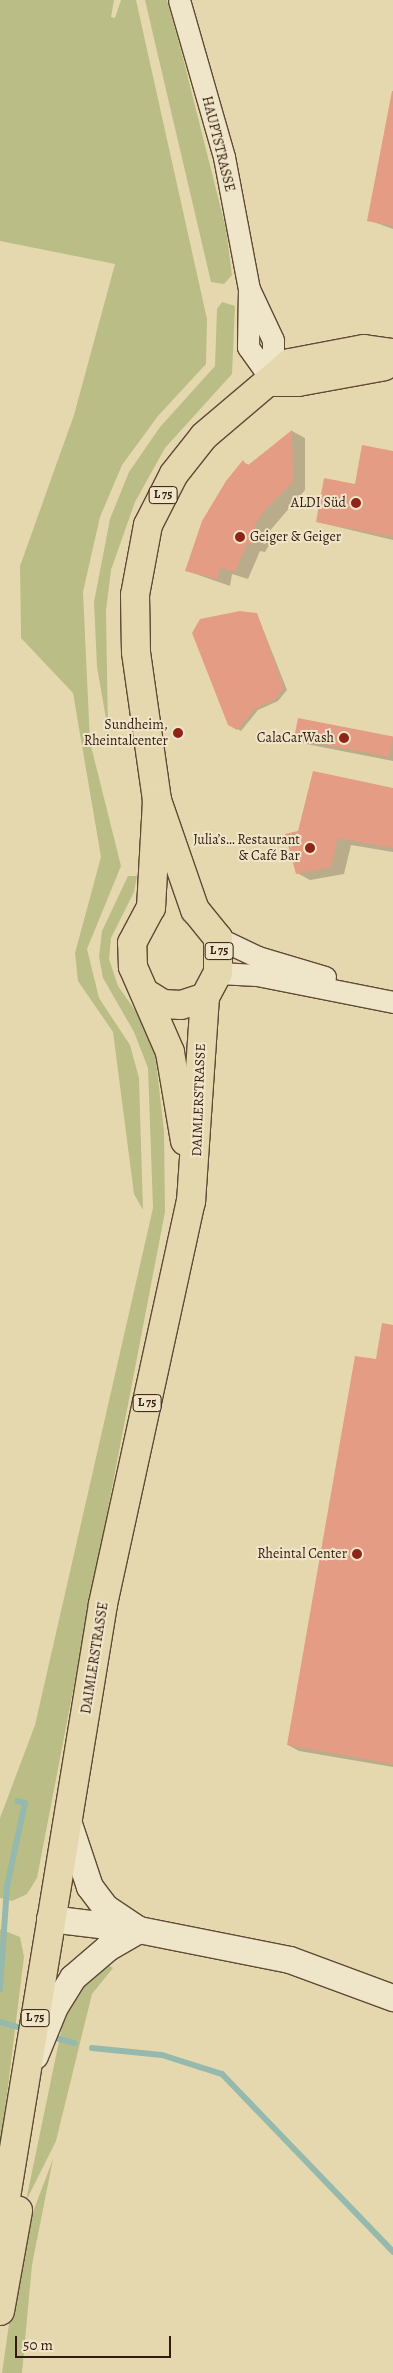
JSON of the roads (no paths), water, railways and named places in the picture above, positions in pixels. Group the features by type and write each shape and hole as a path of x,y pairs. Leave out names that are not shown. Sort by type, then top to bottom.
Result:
{"main road":[{"name":"DAIMLERSTRASSE","path":"0,2234 21,2117 50,1919 69,1824 103,1604 191,1202 205,997 218,973 218,938 195,910 157,800 136,652 135,595 148,525 174,474 204,436 273,382 290,363 322,354 364,349 393,353"},
{"path":"273,382 298,382 393,365"},
{"name":"DAIMLERSTRASSE","path":"157,800 151,908 132,943 133,967 147,994 170,1052 181,1105 191,1202"},
{"path":"151,908 173,904 195,910"},
{"path":"147,994 163,1004 181,1005 205,997"},
{"name":"DAIMLERSTRASSE","path":"0,2311 19,2204 21,2117"}],"street":[{"name":"HAUPTSTRASSE","path":"179,0 224,157 250,289 248,347 273,382"},
{"path":"218,938 383,1000"},
{"path":"218,973 257,975 383,1000"},
{"path":"69,1824 90,1887 106,1908 139,1930"},
{"path":"50,1919 139,1930 290,1960 393,1998"},
{"path":"25,2081 55,2007 73,1978 108,1948 139,1930"}],"waterway":[{"path":"0,1989 7,1886 25,1803 17,1801"},
{"path":"0,2022 28,2030"},
{"path":"56,2038 74,2043"},
{"path":"92,2048 162,2055 222,2074 393,2252"}],"place":[{"name":"ALDI Süd","path":"356,503"},
{"name":"Geiger & Geiger","path":"240,537"},
{"name":"Sundheim, Rheintalcenter","path":"178,733"},
{"name":"CalaCarWash","path":"344,738"},
{"name":"Julia’s… Restaurant & Café Bar","path":"310,848"},
{"name":"Rheintal Center","path":"357,1554"}]}
